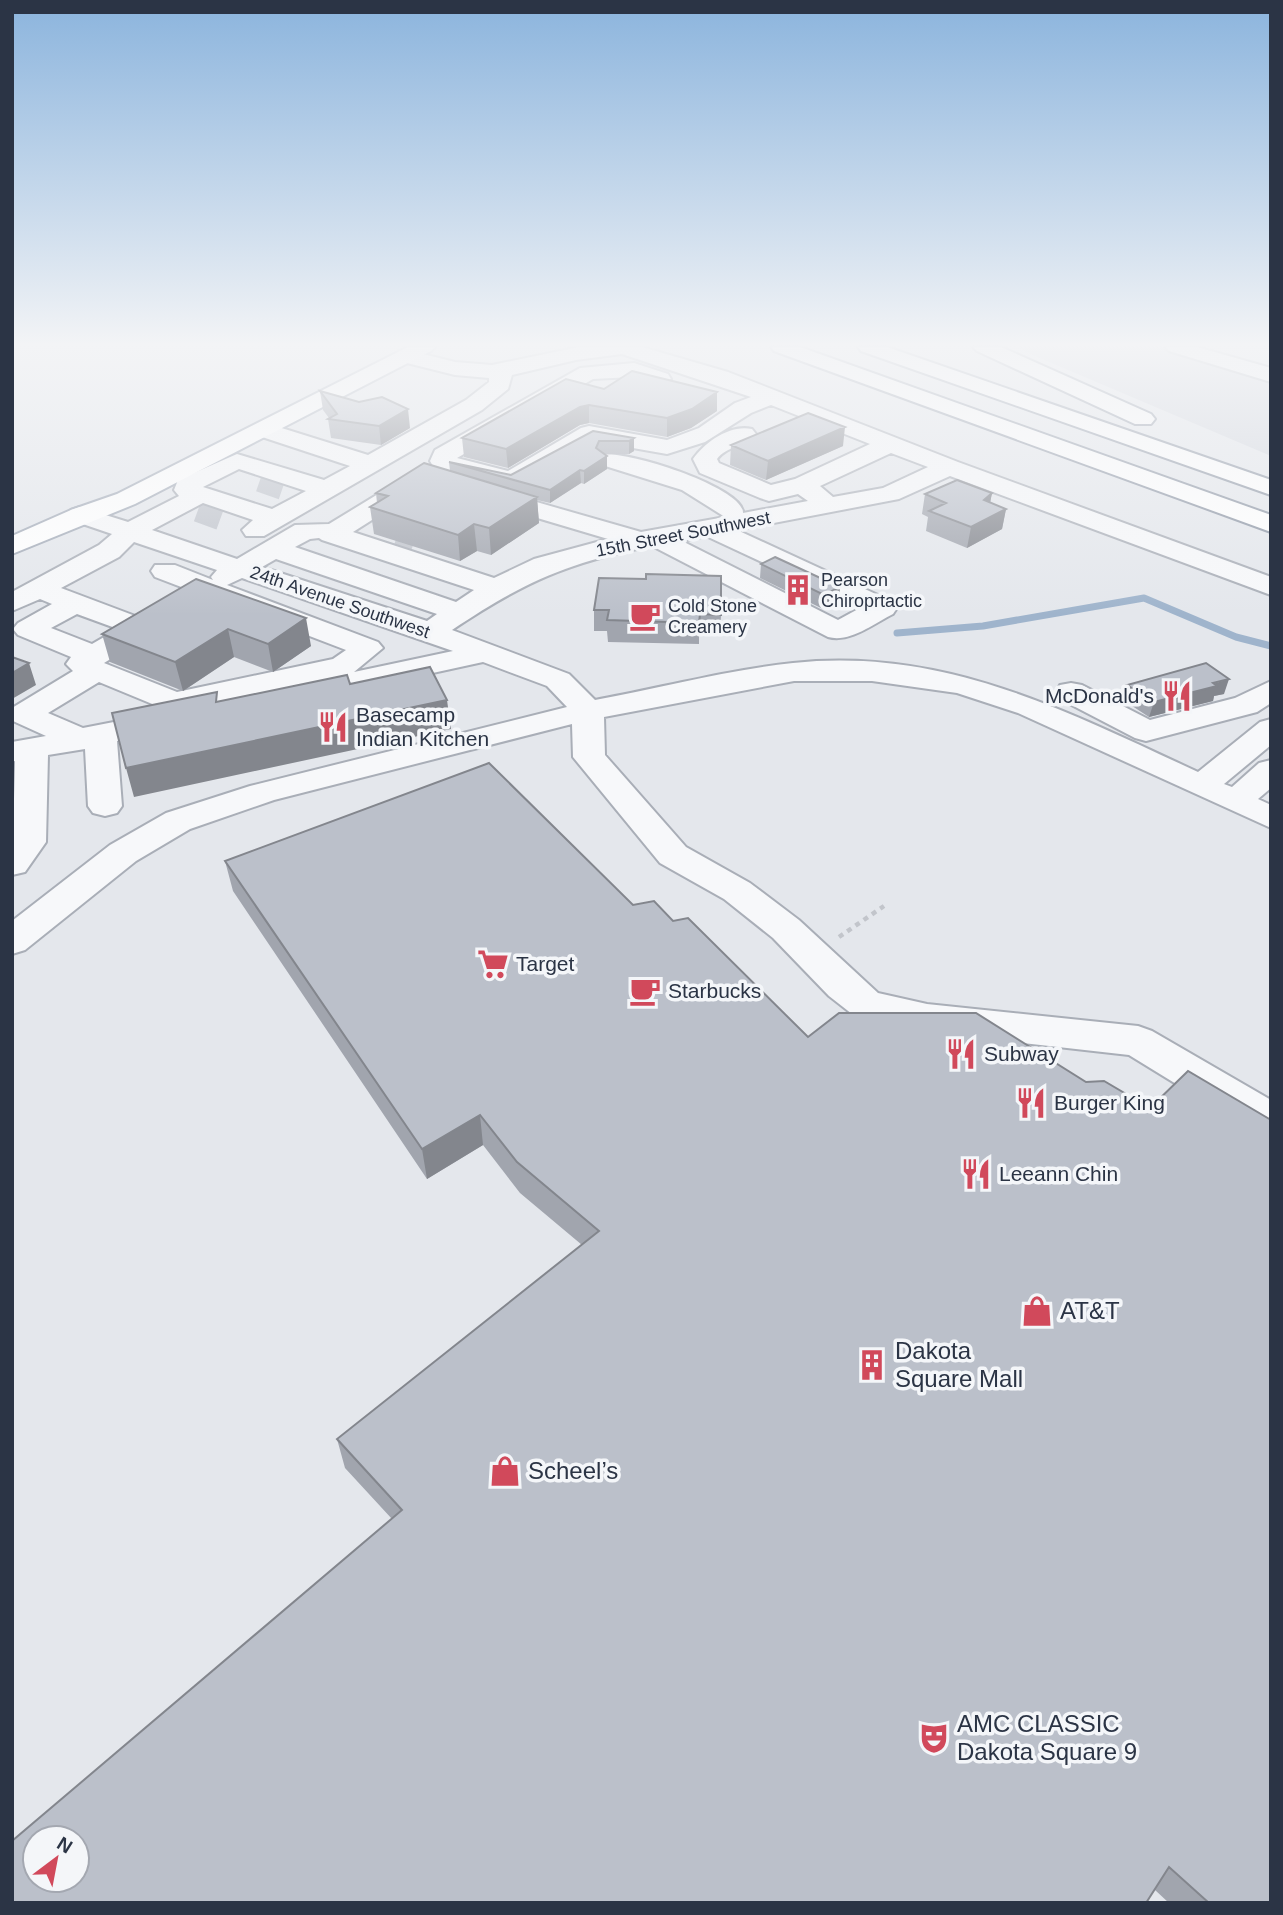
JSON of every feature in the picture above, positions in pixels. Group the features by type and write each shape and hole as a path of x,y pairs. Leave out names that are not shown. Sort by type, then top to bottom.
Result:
{"main road":[{"path":"80,515 111,489 221,436"},
{"path":"12,547 80,515 126,499 267,436"},
{"path":"1028,436 1271,524"},
{"path":"1123,436 1271,488"},
{"path":"1188,436 1271,473"}],"street":[{"path":"215,542 185,506 187,485 229,464 270,436"},
{"path":"285,436 370,464"},
{"path":"91,738 23,714 141,628 240,568 268,532 309,492 370,464 417,436"},
{"path":"477,436 444,455 442,461 503,480 518,478 544,485"},
{"path":"518,478 581,436"},
{"path":"618,436 667,447 692,436"},
{"path":"751,436 730,460 705,459 709,468 763,492 890,444"},
{"path":"871,436 1110,529 1271,587"},
{"path":"564,447 675,479 726,505 729,529"},
{"path":"229,464 260,480"},
{"path":"229,464 309,492"},
{"name":"15th Street Southwest","path":"430,632 496,588 544,565 656,532 729,529 890,494 949,467"},
{"path":"331,534 424,477 656,532 694,557 838,631 883,608 729,529"},
{"path":"781,483 829,506"},
{"path":"12,603 109,551 131,531 185,506 268,532 458,612"},
{"name":"24th Avenue Southwest","path":"80,515 131,531 215,542 240,568 430,632 558,680 588,711"},
{"path":"694,557 729,529"},
{"path":"1110,529 1195,571 1271,602"},
{"path":"166,571 215,542 268,532 321,530 399,552 496,588"},
{"path":"215,542 268,532"},
{"path":"12,864 28,842 22,751 91,738 179,710 343,666 368,648 109,551"},
{"path":"38,589 141,628"},
{"path":"76,603 28,629 96,663 179,710 483,653"},
{"path":"12,941 122,853 178,821 262,793 588,711 794,672 872,672 961,684 1029,706 1203,784 1271,818"},
{"path":"1071,692 1146,731 1246,705 1271,690"},
{"path":"588,711 589,757 673,855 737,891 786,929 866,1004 927,1018 1138,1041 1271,1121"},
{"path":"1203,784 1271,729"},
{"path":"91,738 105,806"},
{"path":"1236,801 1271,770"}],"path":[{"path":"812,955 884,906"}],"shaded area":[{"path":"1225,436 1271,436 1271,456"}],"building":[{"path":"465,436 528,436 506,449 462,438"},
{"path":"583,436 634,438 629,441 599,441 596,448 607,456 550,490 449,462 511,475"},
{"path":"752,436 824,436 768,461 731,445"},
{"path":"424,463 537,497 489,528 474,524 458,535 370,507 388,496 376,493"},
{"path":"957,480 992,493 984,500 1006,509 971,527 929,511 946,503 925,494"},
{"path":"775,557 840,587 824,595 761,564"},
{"path":"646,574 721,576 721,615 700,614 699,623 607,620 609,610 594,610 599,578 646,579"},
{"path":"196,579 306,618 268,644 228,629 175,662 102,634"},
{"path":"12,657 29,663 12,673"},
{"path":"1206,663 1229,679 1213,683 1217,686 1154,702 1127,685"},
{"path":"430,667 447,700 126,768 112,713 217,692 216,702 347,675 350,684"},
{"name":"Dakota Square Mall","path":"489,763 633,905 654,901 673,921 688,918 808,1037 839,1013 976,1013 1086,1082 1104,1081 1150,1108 1188,1071 1271,1120 1271,1903 1209,1903 1169,1867 1146,1903 12,1903 12,1841 21,1833 21,1894 91,1894 91,1824 32,1824 402,1510 337,1439 599,1231 517,1162 480,1115 422,1149 225,861"}],"waterway":[{"path":"897,633 983,626 1144,598 1236,637 1271,646"}],"tunnel":[{"path":"260,480 289,490"},
{"path":"198,510 231,522"},
{"path":"394,545 411,551"}],"place":[{"name":"Pearson Chiroprtactic","path":"798,590"},
{"name":"Cold Stone Creamery","path":"645,616"},
{"name":"McDonald's","path":"1177,696"},
{"name":"Basecamp Indian Kitchen","path":"333,727"},
{"name":"Target","path":"493,964"},
{"name":"Starbucks","path":"645,991"},
{"name":"Subway","path":"961,1054"},
{"name":"Burger King","path":"1031,1103"},
{"name":"Leeann Chin","path":"976,1174"},
{"name":"AT&T","path":"1037,1311"},
{"name":"Dakota Square Mall","path":"872,1365"},
{"name":"Scheel’s","path":"505,1471"},
{"name":"AMC CLASSIC Dakota Square 9","path":"934,1738"}]}
